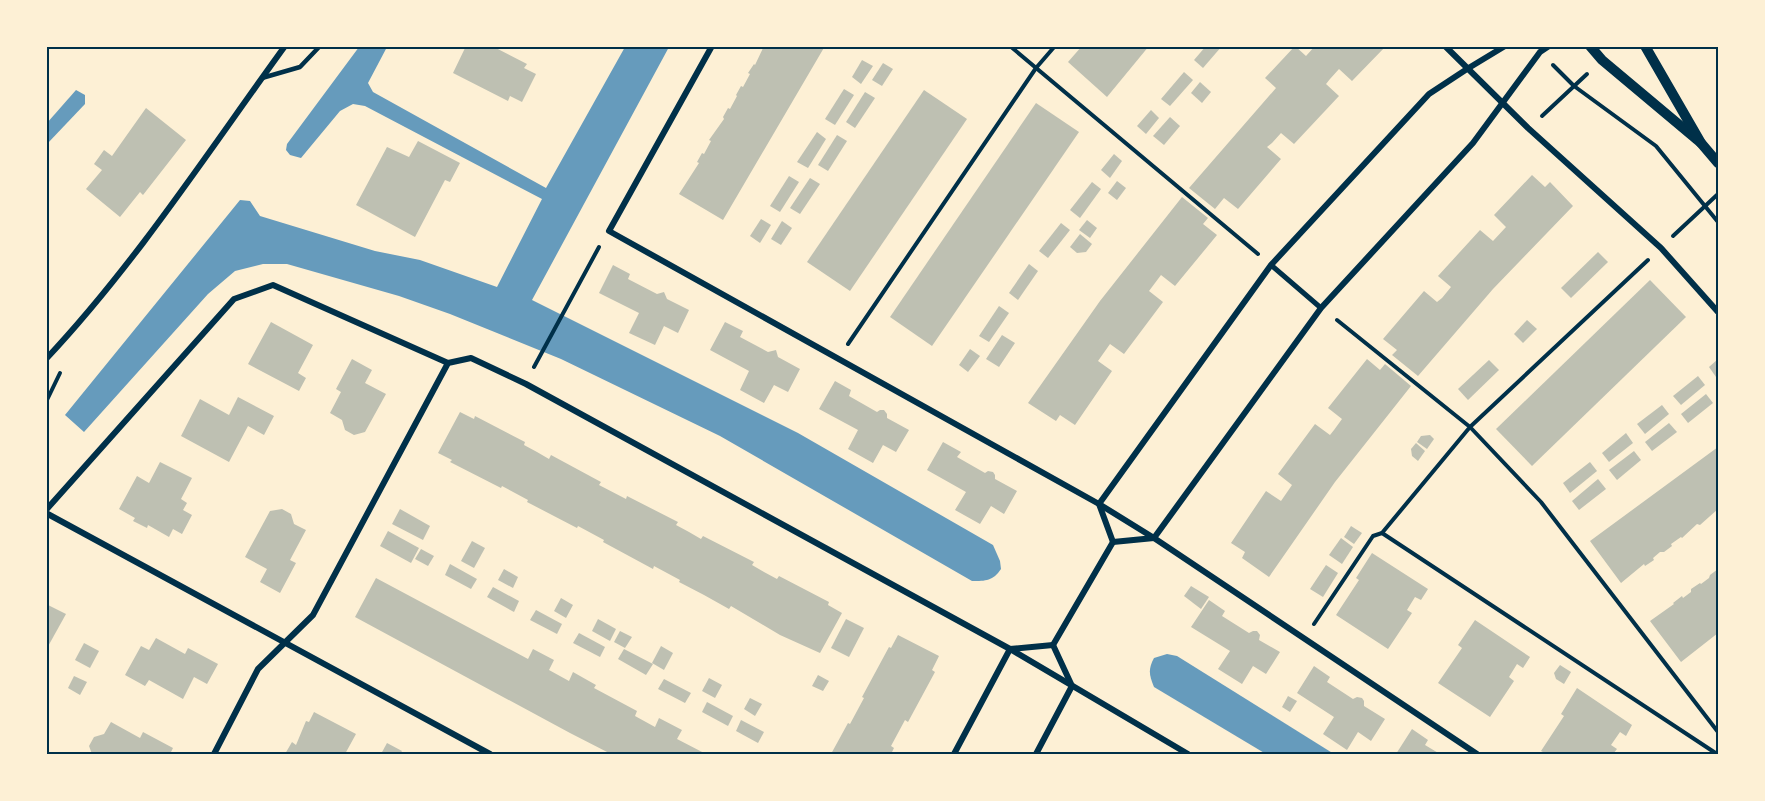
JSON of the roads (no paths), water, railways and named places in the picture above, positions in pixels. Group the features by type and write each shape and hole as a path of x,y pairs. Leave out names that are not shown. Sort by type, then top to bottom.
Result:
{"street":[{"path":"46,358 67,337 167,211 285,46"},
{"path":"712,46 609,231 1098,504 1154,538 1303,640 1477,754"},
{"path":"1445,46 1528,128 1660,248 1719,312"},
{"path":"1098,504 1271,265 1429,94 1505,46"},
{"path":"1113,542 1154,538 1321,308 1473,143 1540,52 1549,46"},
{"path":"1590,46 1602,60 1701,143 1719,163"},
{"path":"1645,46 1701,143"},
{"path":"1271,265 1321,308"},
{"path":"490,754 285,645 46,511 234,299 273,285 448,363 471,358 526,384 1010,649 1188,754"},
{"path":"214,754 258,669 314,615 448,363"},
{"path":"1098,504 1113,542"},
{"path":"1053,645 1113,542"},
{"path":"1010,649 1053,645"},
{"path":"1053,645 1072,686"},
{"path":"954,754 1010,649"},
{"path":"1036,754 1072,686"}],"lane":[{"path":"262,78 300,67 320,46"}],"water":[{"path":"359,47 387,47 368,83 373,92 546,188 625,47 669,47 532,300 798,433 993,545 1000,561 1001,569 998,573 989,580 972,581 720,436 561,359 399,296 287,264 263,264 235,271 208,294 84,432 65,415 240,200 250,201 260,216 375,251 420,260 497,287 542,199 365,106 353,104 340,111 301,158 290,155 286,150 287,144"},
{"path":"76,90 85,95 85,104 47,144 47,123"},
{"path":"1167,654 1177,656 1334,754 1266,754 1154,687 1150,672 1152,662 1154,658"}]}
